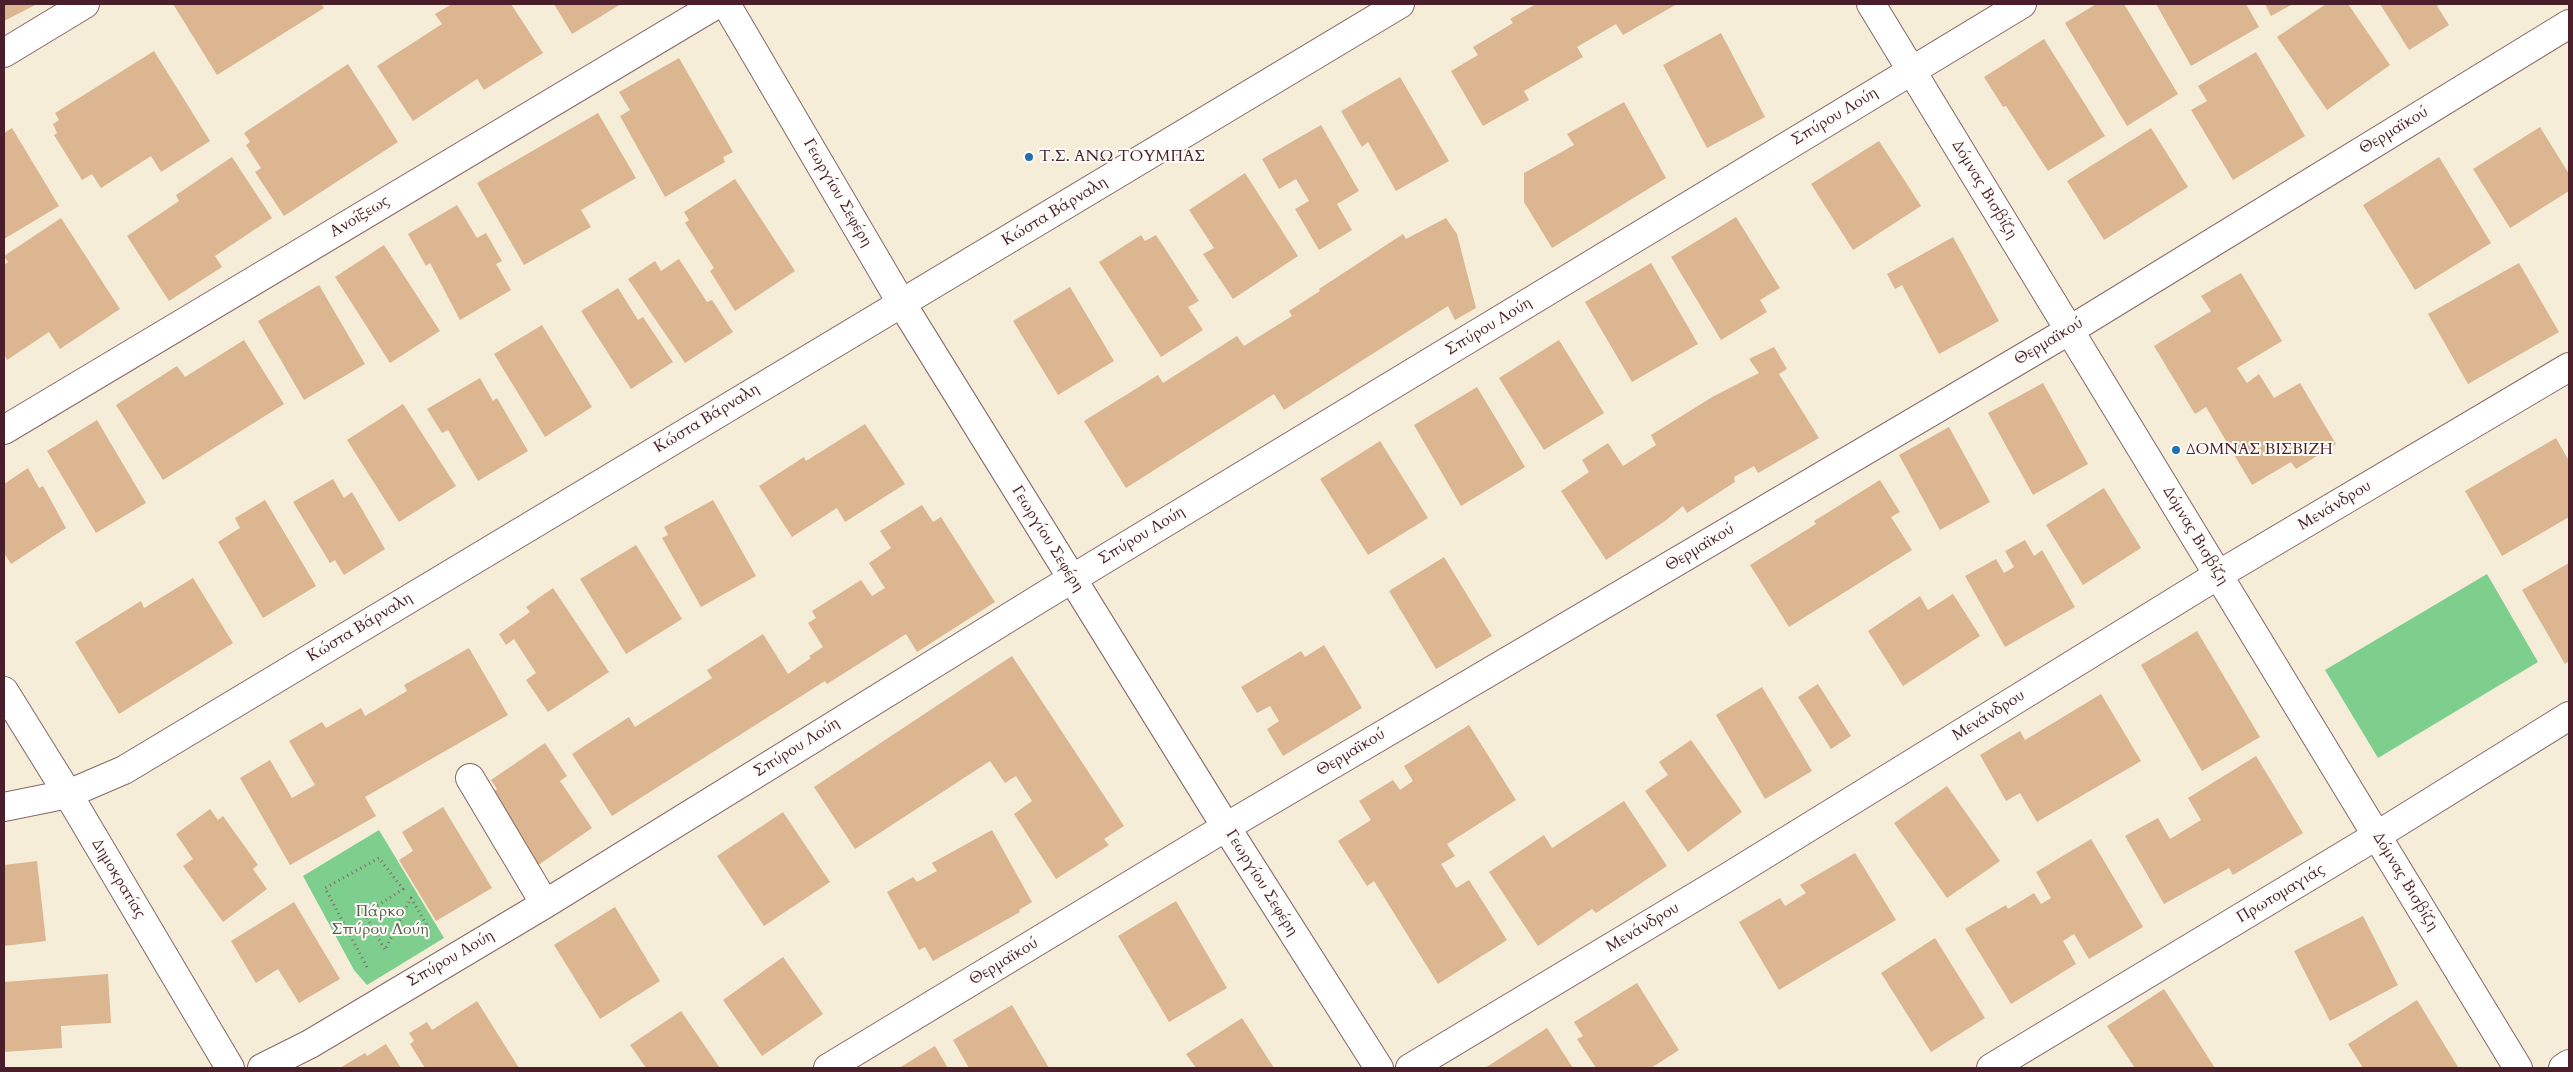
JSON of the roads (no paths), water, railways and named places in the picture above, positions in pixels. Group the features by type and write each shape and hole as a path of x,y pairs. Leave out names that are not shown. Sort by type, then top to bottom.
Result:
{"street":[{"path":"4,53 85,4"},
{"name":"Ανοίξεως","path":"4,430 717,4"},
{"name":"Γεωργίου Σεφέρη","path":"726,4 902,304 1226,827 1379,1068"},
{"name":"Κώστα Βάρναλη","path":"4,807 68,794 124,770 804,360 902,304 1400,4"},
{"name":"Δόμνας Βισβίζη","path":"1871,4 2518,1068"},
{"name":"Σπύρου Λούη","path":"262,1068 302,1049 545,904 1072,579 2022,4"},
{"name":"Θερμαϊκού","path":"828,1068 1226,827 2070,330 2569,24"},
{"name":"Μενάνδρου","path":"1410,1068 1728,877 2218,575 2569,367"},
{"name":"Δημοκρατίας","path":"4,691 68,794 230,1068"},
{"name":"Πρωτομαγιάς","path":"1991,1068 2376,836 2569,716"},
{"path":"470,778 545,904"},
{"path":"2562,1068 2569,1064"}],"place":[{"name":"Τ.Σ. ΑΝΩ ΤΟΥΜΠΑΣ","path":"1029,157"},
{"name":"ΔΟΜΝΑΣ ΒΙΣΒΙΖΗ","path":"2176,450"}],"park label":[{"name":"Πάρκο Σπύρου Λούη","path":"380,921"}]}
